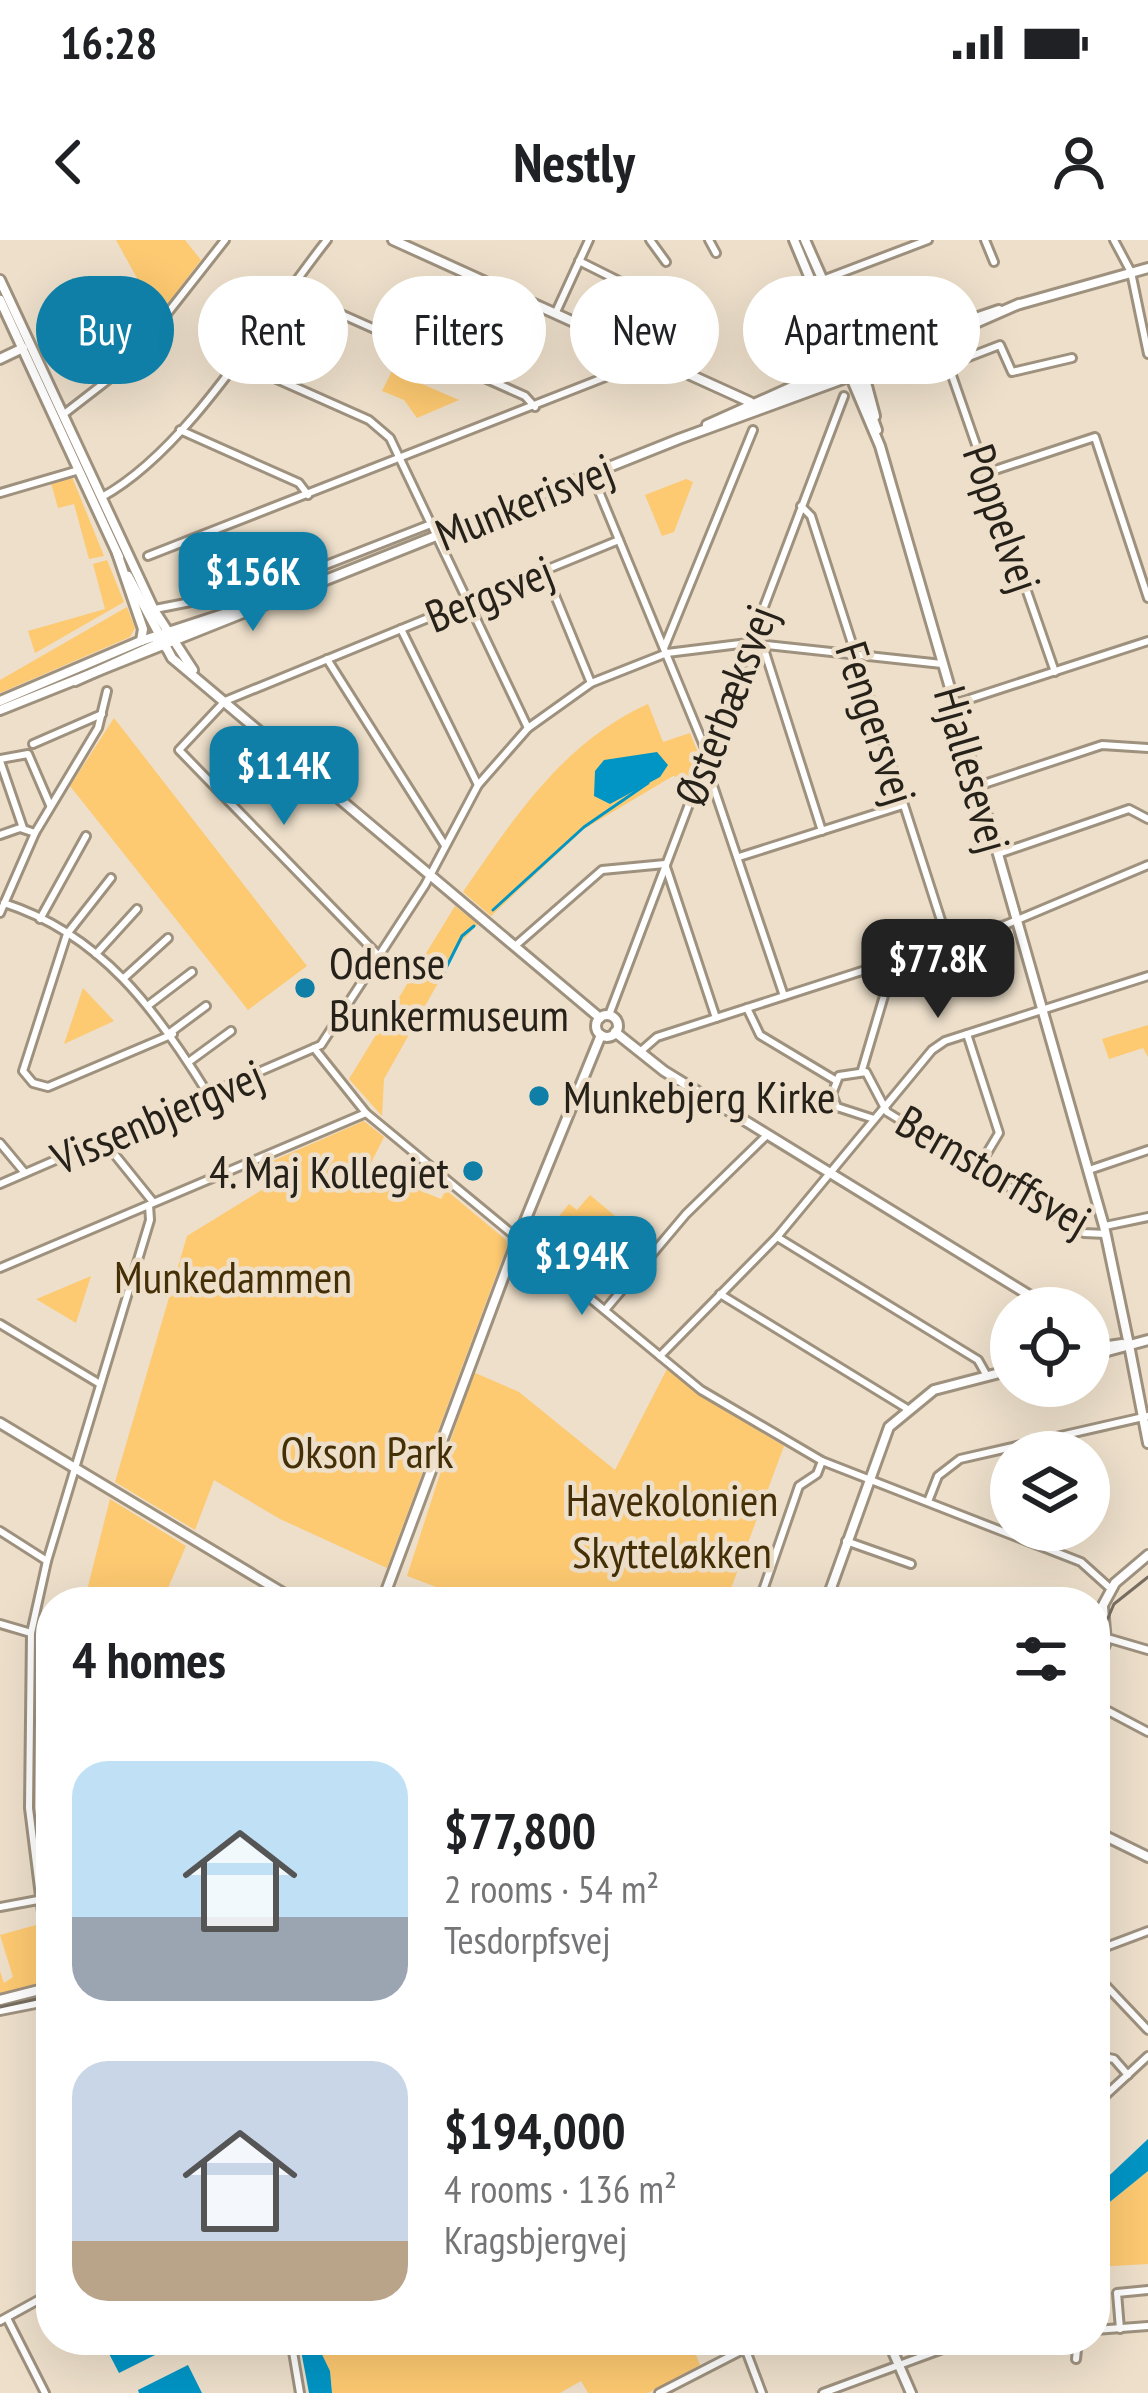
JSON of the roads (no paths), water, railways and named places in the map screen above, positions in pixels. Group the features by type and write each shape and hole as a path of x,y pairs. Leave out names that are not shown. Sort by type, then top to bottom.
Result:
{"street":[{"path":"64,414 126,366 224,240"},
{"path":"298,276 327,240"},
{"path":"393,240 570,318"},
{"path":"556,312 589,240"},
{"path":"650,240 666,262"},
{"path":"710,240 716,253"},
{"name":"Hjallesevej","path":"794,240 809,276"},
{"name":"Hjallesevej","path":"805,240 821,276"},
{"path":"834,276 928,240"},
{"path":"985,240 994,262"},
{"path":"1114,240 1131,272 1148,354"},
{"path":"578,261 609,276"},
{"path":"980,316 1148,268"},
{"path":"0,280 166,640"},
{"path":"0,300 117,553 166,640 199,678 429,875 604,1017 617,1022 616,1032"},
{"path":"980,322 1019,304"},
{"path":"348,317 525,396 536,407"},
{"name":"Poppelvej","path":"980,353 1000,345 1012,372 1072,358"},
{"path":"0,358 22,348"},
{"path":"102,497 139,474 215,384"},
{"path":"288,384 369,420 390,438 528,728"},
{"path":"148,556 590,384"},
{"path":"714,384 731,399 734,410"},
{"path":"716,384 749,402"},
{"name":"Munkerisvej","path":"679,439 749,402 804,384"},
{"name":"Munkerisvej","path":"0,700 141,641 166,640 302,588 757,412 818,384"},
{"name":"Hjallesevej","path":"860,384 1089,1171 1148,1443"},
{"name":"Hjallesevej","path":"861,384 880,446"},
{"name":"Poppelvej","path":"955,384 1054,672"},
{"name":"Østerbæksvej","path":"604,1017 844,397"},
{"path":"180,430 299,483 308,495"},
{"path":"666,650 753,430"},
{"path":"989,472 1095,437 1148,598"},
{"path":"0,493 79,470"},
{"path":"598,489 706,757 784,996"},
{"name":"Fengersvej","path":"801,506 811,516 948,942"},
{"name":"Munkerisvej","path":"154,610 256,591 431,524"},
{"name":"Bergsvej","path":"225,700 619,540"},
{"path":"117,553 143,629 141,641"},
{"path":"544,569 591,682"},
{"name":"Munkerisvej","path":"166,640 221,614 302,588"},
{"path":"401,628 478,785"},
{"path":"0,710 69,685 166,640"},
{"path":"955,704 1148,641"},
{"path":"942,664 748,644 666,650 591,682 528,728 478,785 379,956 322,1045 314,1048 366,1113 734,1412 822,1461 1081,1562 1110,1587"},
{"path":"763,644 822,831"},
{"path":"326,658 444,844"},
{"path":"0,914 35,833 102,714 107,691"},
{"path":"225,700 179,750 379,956"},
{"path":"32,744 102,714"},
{"path":"978,786 1102,745 1148,748"},
{"path":"23,828 0,760 28,754 50,805"},
{"path":"0,793 10,788"},
{"path":"739,857 903,805"},
{"path":"998,854 1130,808 1148,819"},
{"path":"0,835 23,828 35,833"},
{"path":"40,919 86,836"},
{"path":"514,946 602,870 665,864 716,1018"},
{"path":"640,1052 657,1036 1016,921 1148,866"},
{"path":"111,878 68,934 25,1055 27,1078 48,1087 172,1033 206,1006"},
{"path":"4,903 68,934 124,978 172,1033 208,1094"},
{"path":"97,954 137,909"},
{"path":"124,978 168,938"},
{"path":"862,1070 884,997 882,964"},
{"path":"150,1004 192,973"},
{"path":"660,1356 777,1237 932,1050 967,1034 1148,976"},
{"name":"Bernstorffsvej","path":"747,1008 760,1035 835,1080"},
{"path":"602,1035 596,1027 604,1017"},
{"path":"190,1061 230,1031"},
{"path":"602,1035 616,1032"},
{"path":"616,1032 767,1135 1017,1287"},
{"path":"967,1034 999,1133 978,1168"},
{"path":"388,1587 518,1238 602,1035"},
{"name":"Vissenbjergvej","path":"0,1184 314,1048"},
{"name":"Bernstorffsvej","path":"835,1080 862,1070 874,1081 885,1108 1084,1233 1105,1230"},
{"name":"Bernstorffsvej","path":"835,1080 833,1098 840,1110 875,1120"},
{"path":"0,1268 366,1113"},
{"path":"605,1310 686,1214 767,1135"},
{"path":"41,1587 150,1220 151,1204 103,1139"},
{"path":"0,1143 25,1173"},
{"path":"1089,1171 1148,1150"},
{"path":"1105,1230 1148,1217"},
{"path":"777,1237 978,1360 987,1376"},
{"path":"720,1294 906,1408"},
{"path":"0,1324 100,1384"},
{"path":"1110,1348 1148,1340"},
{"path":"831,1587 889,1427 906,1408 934,1390 990,1375"},
{"path":"929,1499 938,1476 960,1459 1146,1417"},
{"path":"0,1423 273,1587"},
{"path":"764,1587 799,1486 817,1474 822,1461"},
{"path":"0,1531 46,1561"},
{"path":"846,1541 911,1564"},
{"path":"1111,1588 1148,1555"},
{"path":"36,1609 31,1633 27,1767 36,1876"},
{"path":"0,1624 31,1633"},
{"path":"1110,1639 1148,1650"},
{"path":"1110,1712 1148,1732"},
{"path":"1110,1839 1148,1857"},
{"path":"0,1907 36,1900"},
{"path":"1110,1945 1148,1930"},
{"path":"0,2000 36,1989"},
{"path":"1110,1990 1148,2030"},
{"path":"0,2010 36,2003"},
{"path":"1110,2091 1148,2056"},
{"path":"1110,2058 1128,2074"},
{"path":"1120,2329 1117,2294 1148,2290"},
{"path":"36,2301 3,2320 45,2393"},
{"path":"1110,2329 1148,2326"},
{"path":"294,2355 300,2393"},
{"path":"659,2393 723,2355"},
{"path":"748,2355 762,2393"},
{"path":"894,2355 911,2393"},
{"path":"823,2393 927,2355"},
{"path":"1076,2355 1076,2359"}],"water":[{"path":"657,752 668,765 660,777 610,804 594,796 595,771 604,760"},
{"path":"1148,2139 1148,2171 1110,2202 1110,2175"},
{"path":"110,2355 155,2355 119,2373"},
{"path":"302,2355 322,2355 332,2393 309,2393"},
{"path":"188,2365 202,2393 139,2393 138,2390"}],"waterway":[{"path":"493,910 584,827 648,783"},
{"path":"440,980 462,936 474,926"}],"tram line":[{"path":"1110,1613 1114,1604 1148,1577"},
{"path":"0,2007 36,1999"}],"place":[{"name":"Odense Bunkermuseum","path":"305,988"},
{"name":"Munkebjerg Kirke","path":"539,1096"},
{"name":"4. Maj Kollegiet","path":"473,1171"}],"park label":[{"name":"Munkedammen","path":"233,1276"},
{"name":"Okson Park","path":"367,1451"},
{"name":"Havekolonien Skytteløkken","path":"672,1525"}]}
